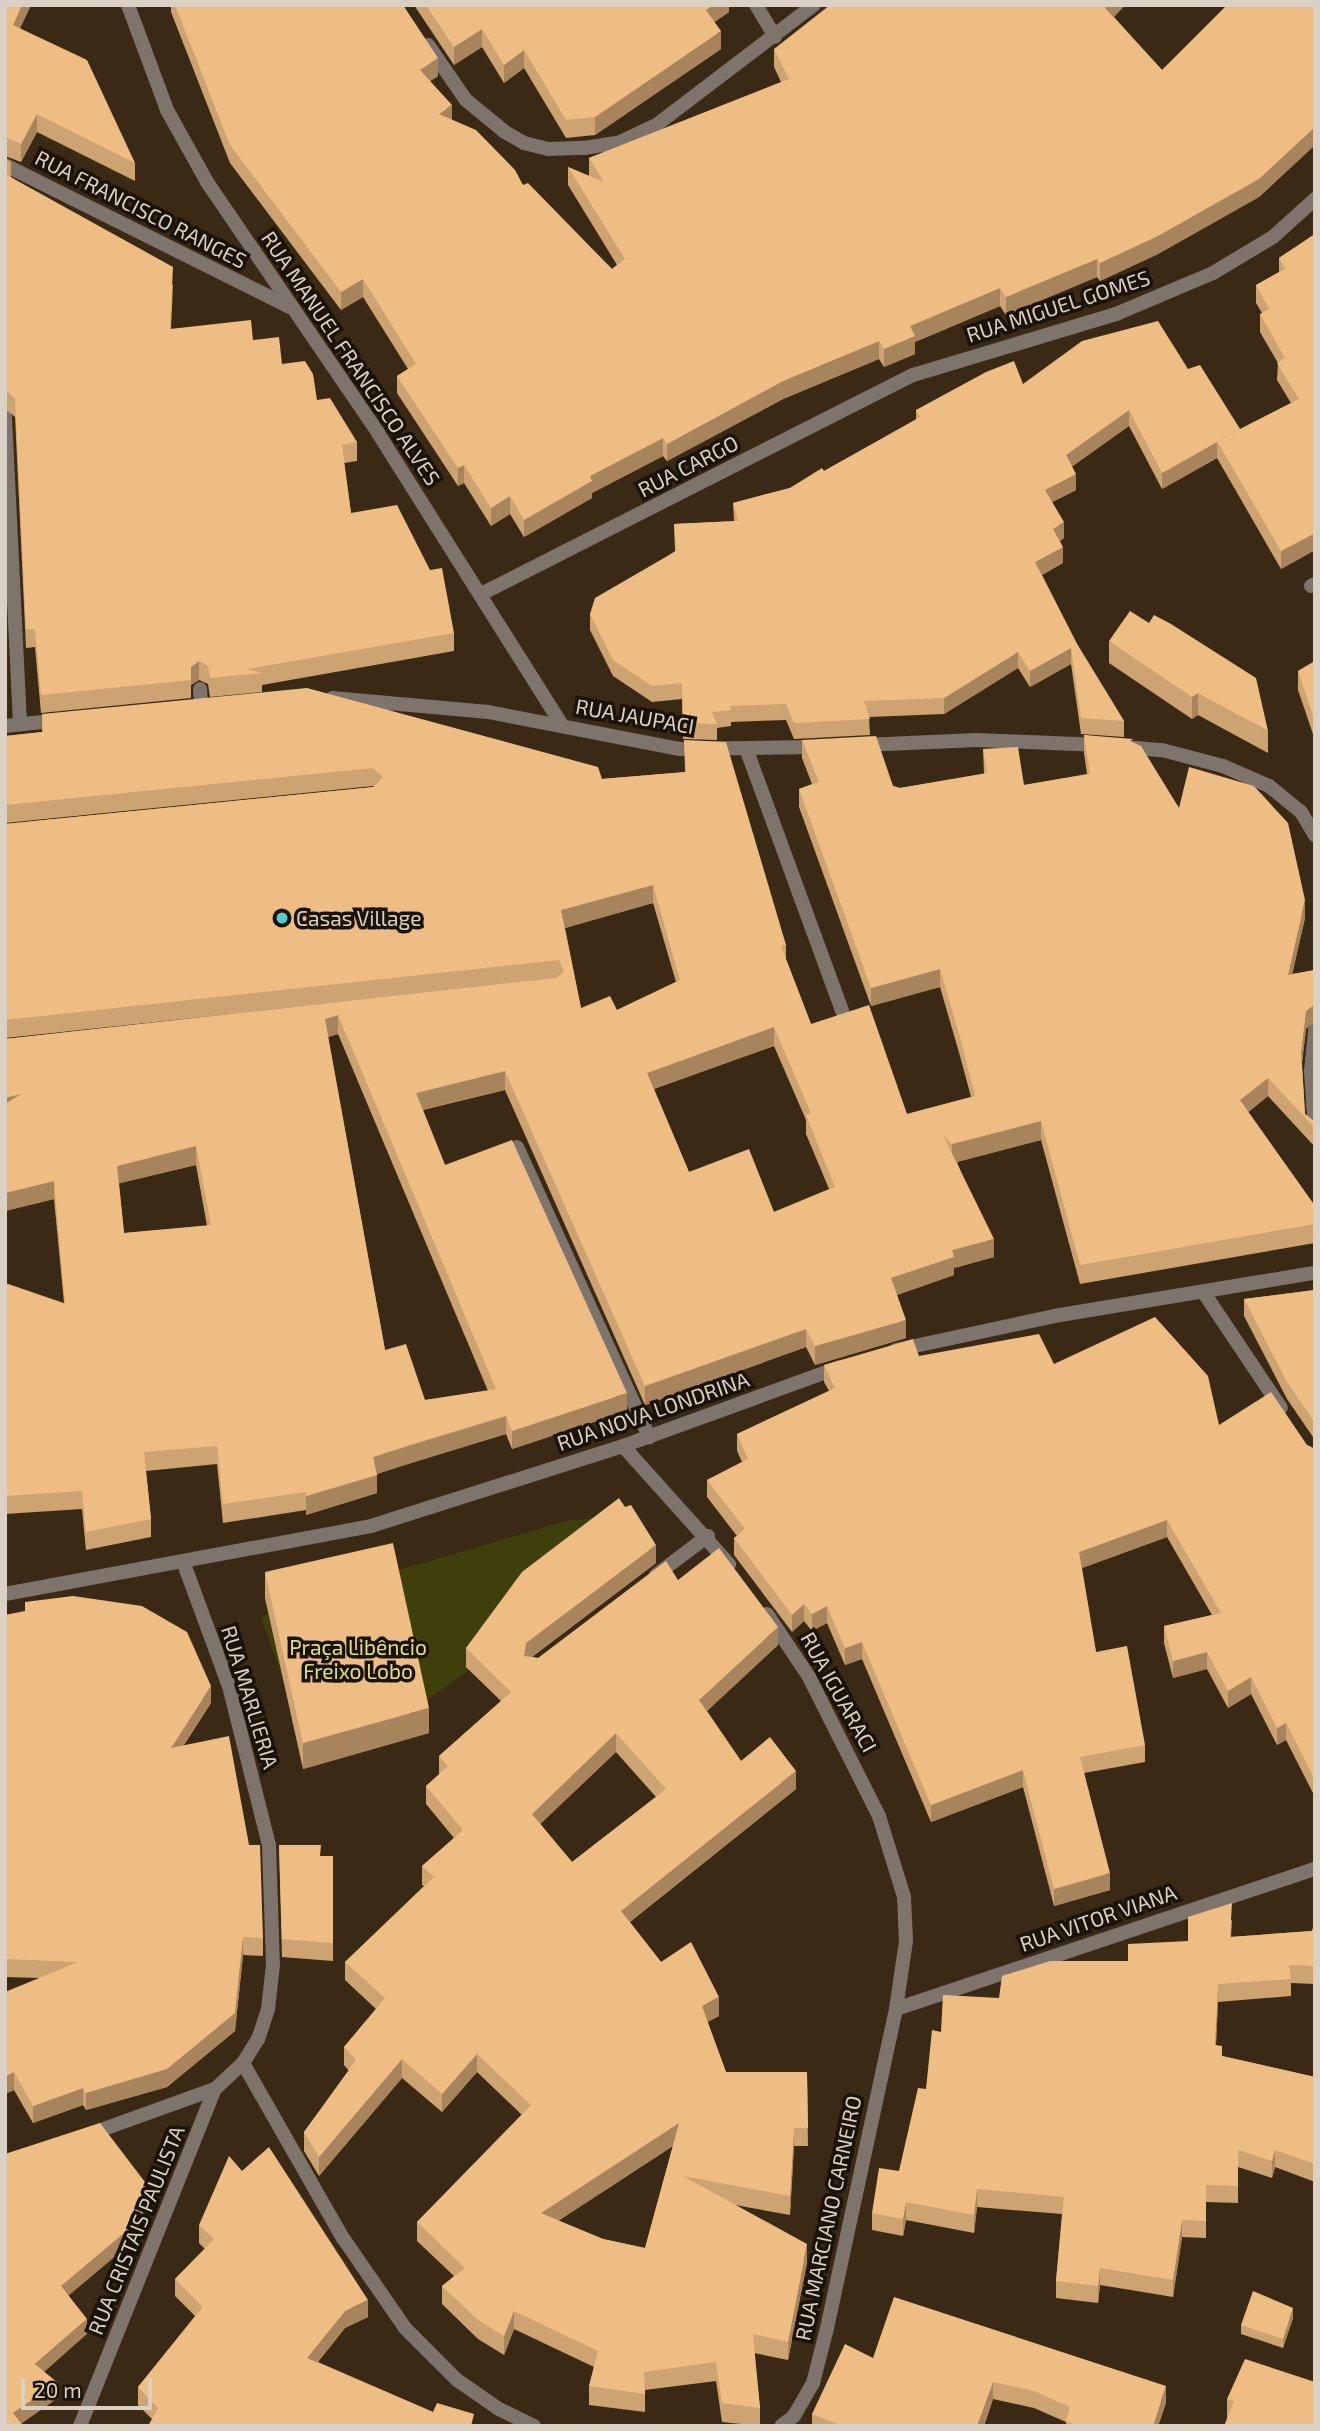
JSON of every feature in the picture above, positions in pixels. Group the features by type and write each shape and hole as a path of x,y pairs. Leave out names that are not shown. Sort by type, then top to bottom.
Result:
{"street":[{"name":"RUA MANUEL FRANCISCO ALVES","path":"128,5 167,110 206,182 295,310 481,594 561,724"},
{"path":"755,5 775,37"},
{"path":"422,36 466,100 505,132 546,148 620,142 655,126 814,5"},
{"name":"RUA FRANCISCO RANGES","path":"5,164 295,310"},
{"name":"RUA MIGUEL GOMES","path":"914,375 1116,314 1213,273 1273,237 1315,199"},
{"name":"RUA CARGO","path":"481,594 914,375"},
{"path":"5,416 12,726 72,719"},
{"path":"200,689 201,705"},
{"name":"RUA JAUPACI","path":"320,698 488,712 681,749 747,751 977,740 1162,750 1223,766 1269,786 1301,812 1315,835"},
{"path":"747,751 842,1011"},
{"path":"1315,1031 1311,1106 1315,1132"},
{"path":"517,1147 649,1437"},
{"path":"882,1354 1054,1316 1315,1273"},
{"path":"1204,1293 1293,1424"},
{"name":"RUA NOVA LONDRINA","path":"5,1594 184,1564 371,1526 623,1446 860,1361"},
{"path":"623,1446 708,1536 741,1579"},
{"path":"642,1586 708,1536"},
{"name":"RUA MARLIERIA","path":"184,1564 229,1686 269,1845 273,1965 268,2009 258,2039 243,2063"},
{"name":"RUA IGUARACI","path":"757,1600 809,1677 854,1759 895,1861 904,1897 906,1941 896,2009"},
{"name":"RUA VITOR VIANA","path":"896,2009 1315,1869"},
{"name":"RUA MARCIANO CARNEIRO","path":"781,2426 794,2416 813,2383 896,2009"},
{"path":"67,2141 215,2089 243,2063 343,2238 405,2328 457,2380 499,2409 534,2426"},
{"name":"RUA CRISTAIS PAULISTA","path":"80,2426 215,2089"}],"green space":[{"name":"Praça Libêncio Freixo Lobo","path":"595,1518 640,1547 404,1717 315,1767 261,1618 280,1605 566,1521"}],"building":[{"path":"5,5 22,5 13,25 87,60 135,163 37,114 21,144 5,137"},
{"path":"175,5 403,5 438,58 420,70 452,105 439,114 476,130 515,170 523,185 528,183 612,269 625,259 568,167 604,182 589,158 789,79 774,49 830,5 1108,5 1105,8 1162,70 1227,5 1315,5 1315,127 1259,179 1158,236 1100,263 1097,259 1006,297 1000,288 910,326 915,336 884,349 879,341 783,381 667,444 663,438 590,476 592,481 524,520 510,496 491,508 464,465 458,468 397,376 416,364 363,279 341,292 230,145"},
{"path":"426,5 713,5 706,10 721,31 595,117 566,120 524,50 504,65 482,29 454,47"},
{"path":"5,174 173,267 170,329 251,320 253,340 279,337 282,364 305,361 313,374 317,400 330,398 357,442 342,445 351,513 397,505 430,570 442,568 454,633 247,669 262,673 210,678 208,666 199,661 191,667 191,680 41,695 35,629 26,629 15,398 5,390"},
{"path":"1315,234 1315,533 1281,551 1217,441 1299,399 1277,363 1285,358 1260,314 1269,309 1256,285 1285,269 1279,258"},
{"path":"1158,321 1188,369 1200,365 1240,429 1162,473 1129,410 1066,455 1076,474 1045,490 1064,522 1053,529 1063,547 1035,562 1077,644 1124,721 1081,718 1071,648 1030,671 1018,652 944,698 864,701 870,719 794,723 786,704 730,706 731,710 712,712 717,724 683,723 682,683 652,686 613,660 590,614 595,598 676,551 674,524 738,521 733,503 790,488 822,468 824,471 920,417 916,410 986,372 1014,361 1023,384 1082,341"},
{"path":"1130,611 1149,623 1154,615 1171,624 1256,678 1268,731 1198,693 1192,697 1109,641"},
{"path":"1315,661 1315,722 1298,671"},
{"path":"307,688 598,767 602,779 686,772 684,740 726,742 786,945 781,946 811,1024 869,1005 907,1114 975,1096 960,1037 940,969 871,988 799,789 819,782 802,740 876,736 893,786 900,788 987,773 983,749 1018,747 1024,785 1090,774 1084,735 1133,739 1130,741 1141,746 1179,808 1189,767 1254,786 1288,823 1305,900 1288,975 1315,970 1315,1004 1306,1011 1301,1052 1305,1114 1315,1122 1315,1128 1268,1078 1240,1100 1315,1206 1315,1224 1080,1265 1041,1121 952,1144 943,1135 994,1239 952,1250 954,1257 891,1278 906,1320 815,1346 806,1329 645,1386 505,1071 416,1093 445,1165 512,1140 627,1393 512,1431 506,1416 416,1443 373,1457 377,1475 306,1496 306,1492 223,1504 217,1446 144,1452 151,1519 86,1532 82,1491 5,1496 5,1283 65,1304 54,1181 5,1193 5,1104 21,1094 5,1098 5,1039 556,978 564,972 559,960 5,1020 5,824 374,787 383,777 373,768 5,805 5,736 43,732 42,714","holes":["653,885 680,980 617,1010 610,996 581,1008 561,910","338,1015 496,1389 425,1400 406,1344 385,1350 325,1019","774,1027 811,1113 806,1115 835,1187 774,1212 749,1149 689,1172 647,1073","196,1146 211,1225 124,1233 117,1166"]},
{"path":"1315,1290 1315,1423 1287,1382 1244,1299"},
{"path":"1155,1317 1208,1376 1219,1425 1271,1392 1307,1445 1315,1449 1315,1780 1286,1723 1277,1728 1251,1677 1228,1691 1207,1652 1173,1661 1164,1626 1221,1613 1167,1520 1079,1552 1096,1652 1127,1646 1145,1745 1080,1757 1110,1873 1054,1889 1023,1770 931,1805 862,1642 845,1648 827,1606 812,1614 804,1604 792,1615 734,1538 745,1529 707,1480 748,1459 737,1434 835,1388 824,1365 913,1339 919,1356 1039,1334 1054,1364"},
{"path":"619,1498 625,1507 631,1505 656,1545 526,1643 524,1656 538,1658 666,1561 678,1580 719,1548 778,1627 699,1700 741,1761 770,1737 796,1771 621,1911 661,1962 691,1942 719,1997 702,2006 726,2072 807,2072 808,2128 794,2128 790,2196 683,2176 807,2244 788,2342 753,2334 760,2408 722,2403 716,2362 644,2372 645,2394 589,2386 598,2351 514,2311 504,2336 478,2320 442,2286 465,2268 417,2222 531,2105 477,2054 442,2094 402,2059 319,2157 304,2132 356,2060 344,2047 385,1998 345,1962 434,1877 422,1866 463,1830 426,1786 448,1766 439,1756 511,1692 466,1648 522,1572","holes":["616,1733 666,1789 572,1862 532,1814","679,2123 645,2248 603,2239 541,2213"]},
{"path":"393,1543 429,1708 303,1743 265,1572"},
{"path":"73,1596 142,1606 187,1632 211,1686 171,1748 229,1736 249,1845 260,1845 263,1938 243,1937 235,2013 167,2069 86,2093 83,2088 33,2106 14,2072 5,2077 5,1992 78,1962 5,1959 5,1615 25,1611 25,1602"},
{"path":"279,1845 321,1845 320,1856 333,1856 333,1943 282,1939"},
{"path":"1232,1903 1230,1937 1312,1931 1315,1922 1315,1966 1289,1965 1291,1979 1218,1984 1215,2045 1222,2046 1222,2056 1315,2077 1315,2164 1275,2150 1272,2161 1238,2150 1238,2186 1206,2185 1206,2221 1182,2220 1173,2280 1100,2268 1098,2286 1056,2281 1064,2197 977,2189 974,2215 906,2202 903,2219 872,2213 879,2168 899,2171 918,2088 926,2089 932,2030 941,2032 943,1995 999,1998 1002,1976 1050,1961 1128,1961 1128,1944 1188,1941 1188,1917"},
{"path":"100,2123 148,2186 130,2228 61,2286 87,2319 35,2364 58,2383 13,2413 23,2426 5,2426 5,2154"},
{"path":"269,2147 368,2300 345,2311 307,2358 433,2412 437,2403 474,2414 471,2426 148,2426 158,2408 138,2387 203,2307 175,2279 214,2239 199,2225 229,2156 242,2171"},
{"path":"1253,2291 1293,2308 1283,2339 1241,2325"},
{"path":"894,2297 1166,2386 1153,2426 1078,2426 1066,2421 1070,2407 1034,2391 993,2382 977,2426 842,2426 812,2414 845,2344 873,2358"},
{"path":"1245,2359 1315,2382 1315,2426 1224,2426 1234,2401 1227,2399"}],"place":[{"name":"Casas Village","path":"282,918"}]}
